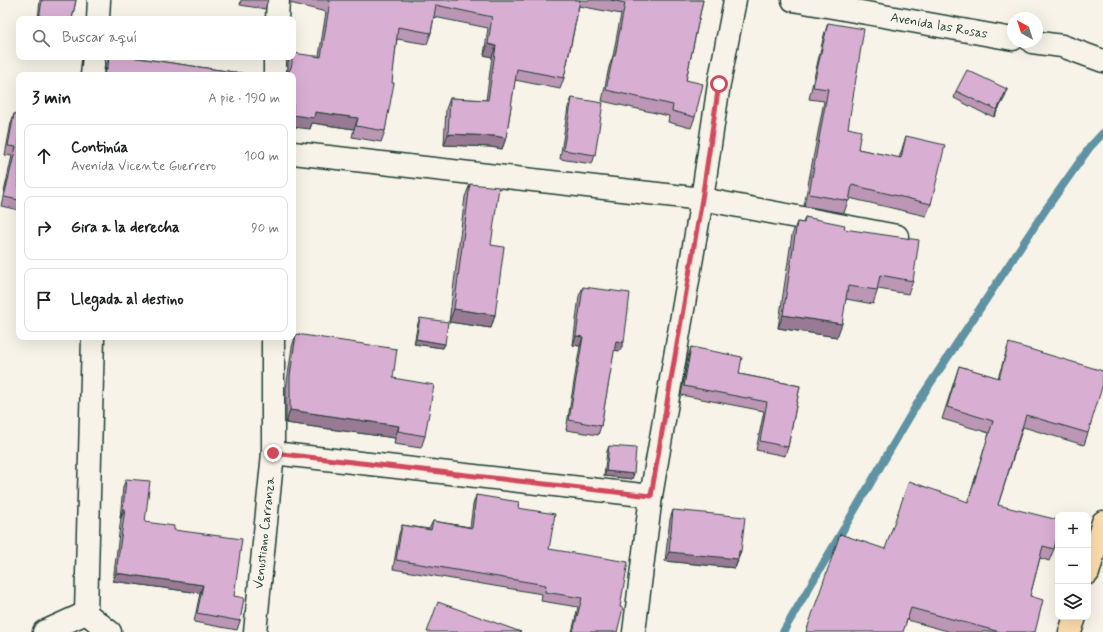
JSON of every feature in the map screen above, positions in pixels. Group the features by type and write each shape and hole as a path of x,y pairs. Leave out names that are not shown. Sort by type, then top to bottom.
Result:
{"main road":[{"path":"1091,563 1103,522"},
{"path":"1070,632 1074,620"}],"street":[{"path":"98,16 100,0"},
{"path":"277,16 278,0"},
{"path":"634,632 651,496 702,199 719,84 735,0"},
{"name":"Avenida las Rosas","path":"793,0 1007,38"},
{"path":"1043,43 1062,46 1103,61"},
{"path":"92,72 94,60"},
{"path":"274,72 275,60"},
{"path":"296,153 702,199 897,236"},
{"path":"86,613 93,340"},
{"name":"Venustiano Carranza","path":"255,632 273,453 273,340"},
{"path":"273,453 651,496"},
{"path":"44,632 86,613"},
{"path":"86,613 110,632"}],"building":[{"path":"42,0 76,0 73,16 39,16"},
{"path":"325,0 580,0 564,78 517,69 506,138 495,136 448,134 450,98 488,100 496,46 488,44 492,17 436,5 431,33 398,27 392,83 394,83 385,131 356,126 358,118 315,112 314,118 296,115 296,72 288,72 292,64 292,60 296,60 296,53 321,57 330,1"},
{"path":"611,0 703,0 686,80 703,84 695,117 672,111 673,105 606,90 613,56 615,56 625,3"},
{"path":"828,23 864,29 848,128 861,131 858,149 901,158 906,136 945,145 931,204 852,185 849,201 809,194 828,89 813,87"},
{"path":"109,60 152,60 234,72 105,72"},
{"path":"967,70 1007,89 997,110 956,91"},
{"path":"572,98 603,103 595,155 563,150"},
{"path":"14,114 16,114 16,147 8,146"},
{"path":"16,147 16,199 4,197"},
{"path":"470,184 499,187 491,245 504,247 495,315 454,309"},
{"path":"805,217 845,225 844,229 919,240 913,281 880,275 877,290 848,286 842,324 783,315 797,222 804,223"},
{"path":"583,287 630,293 624,342 616,341 601,426 569,420 583,337 576,336"},
{"path":"420,318 448,322 445,344 416,339"},
{"path":"296,334 397,349 393,378 434,385 425,436 398,431 399,426 290,410 290,376"},
{"path":"1009,343 1103,371 1103,384 1088,433 1026,415 998,505 1055,519 1054,549 1043,546 1030,596 1043,600 1035,632 1000,632 911,608 903,632 806,632 840,534 885,549 909,481 968,502 993,421 947,407 959,366 999,378"},
{"path":"691,347 742,357 739,374 800,386 788,447 760,441 767,402 684,386"},
{"path":"609,446 636,448 634,474 606,471"},
{"path":"126,479 150,481 145,522 174,526 174,530 242,539 234,596 244,598 240,621 197,613 203,585 116,573 125,509 123,509"},
{"path":"476,495 519,502 518,508 555,514 549,549 628,562 620,607 623,608 617,632 573,632 582,598 545,592 546,585 396,560 402,525 431,530 433,521 472,528"},
{"path":"673,510 745,517 741,551 739,551 738,559 669,552"},
{"path":"438,602 521,632 427,632"}],"waterway":[{"path":"783,632 920,399 1046,209 1090,147 1103,133"}],"route":[{"path":"273,453 651,496 702,199 719,84"}]}
